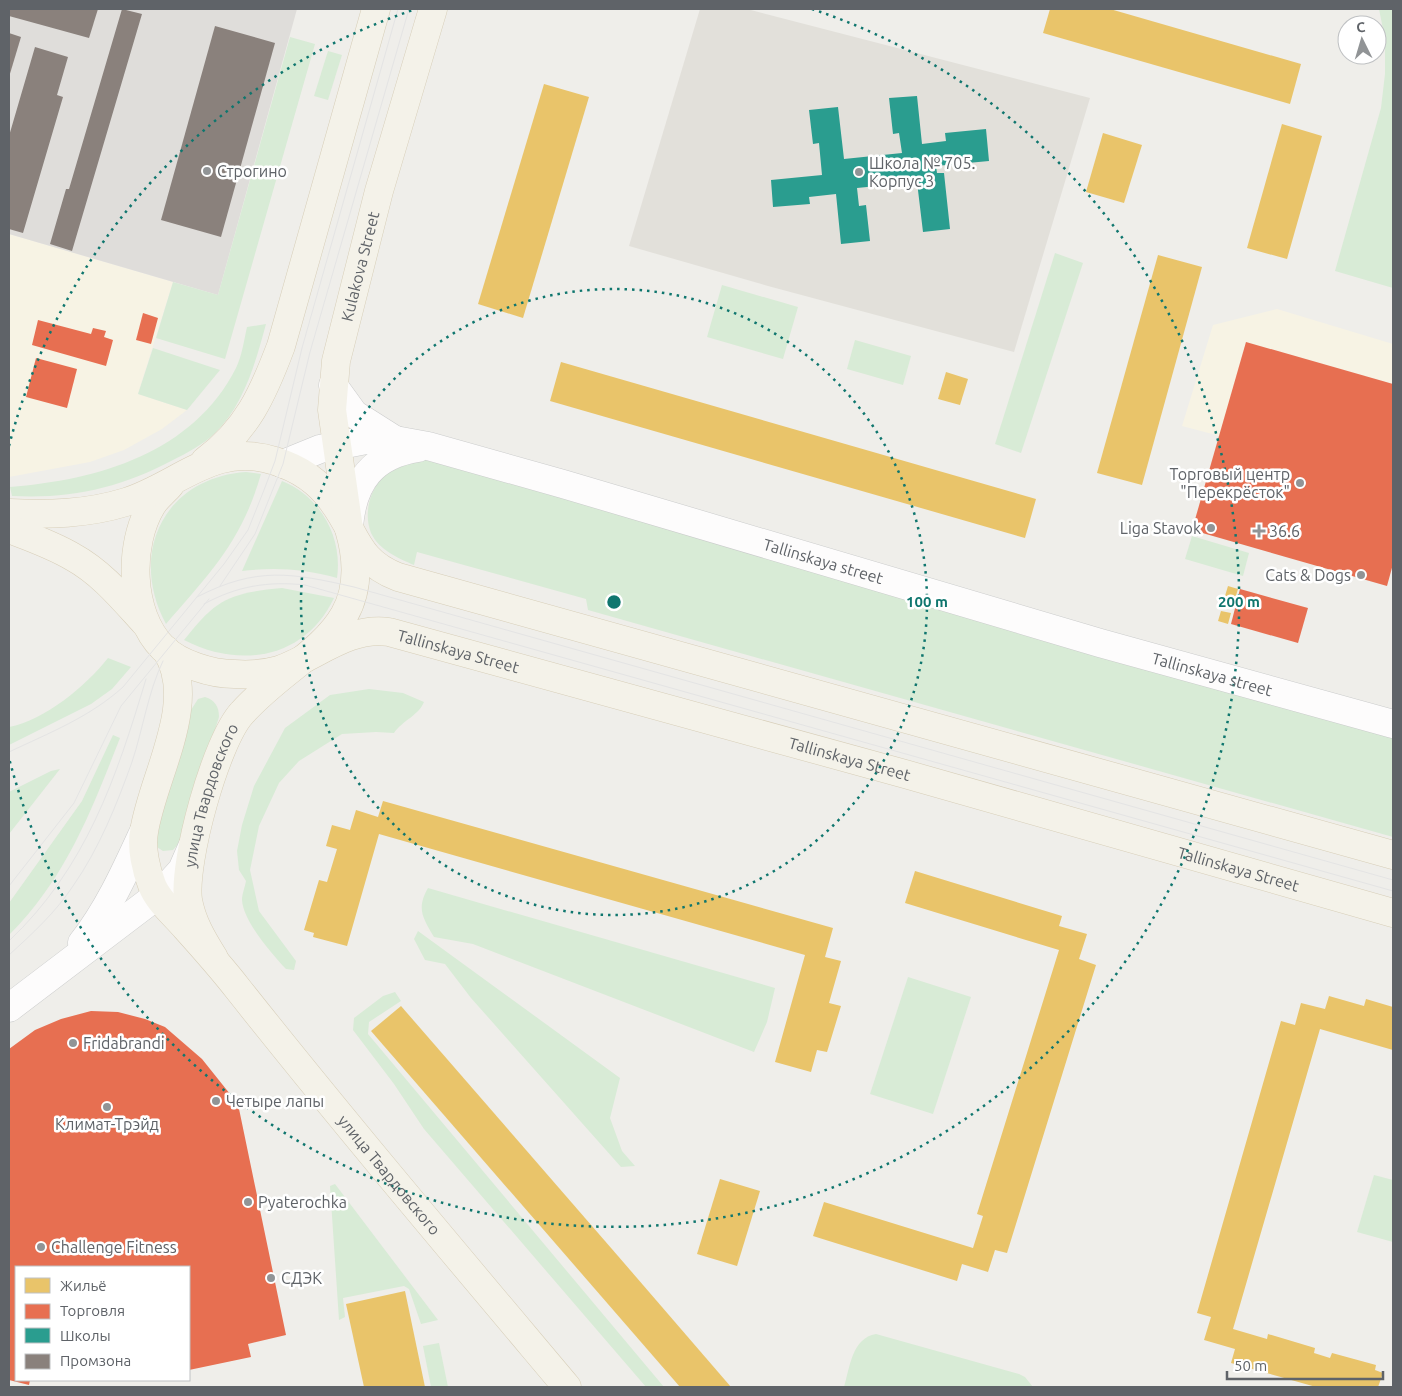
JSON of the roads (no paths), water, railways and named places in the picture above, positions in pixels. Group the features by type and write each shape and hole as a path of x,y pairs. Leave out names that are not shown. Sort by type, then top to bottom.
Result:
{"main road":[{"path":"197,467 236,435 254,408 268,380 281,346 376,9"},
{"name":"Kulakova Street","path":"349,530 332,410 333,385 343,327 374,209 433,9"},
{"name":"Tallinskaya Street","path":"9,512 54,514 96,510 128,502 174,481 197,467 219,459 260,458 283,464 304,473 323,489 339,510 349,530 370,561 398,577 1393,855"},
{"name":"Tallinskaya Street","path":"158,640 141,606 136,584 137,551 143,524 153,503 174,481"},
{"name":"Tallinskaya Street","path":"9,528 51,545 84,564 108,584 158,640 188,662 231,674 255,674 279,670 356,634 389,632 905,774 1393,913"},
{"name":"Tallinskaya Street","path":"305,658 335,631 349,608 354,587 356,565 354,547 349,530"},
{"name":"улица Твардовского","path":"158,640 174,663 178,680 178,696 175,719 143,833 147,868 157,895 214,958 421,1214 568,1387"},
{"name":"улица Твардовского","path":"214,958 198,932 190,908 188,888 192,845 221,747 231,726 256,698 305,658"}],"street":[{"path":"333,385 354,414 395,440"},
{"path":"283,464 320,449 337,445 366,440 395,440"},
{"name":"Tallinskaya street","path":"395,440 428,446 563,484 1100,643 1393,724"},
{"path":"349,530 350,514 357,489 368,471 384,459 401,451 428,446"},
{"path":"61,967 99,918 143,833"},
{"path":"9,1008 157,895 182,870 192,845"}],"tram line":[{"path":"9,752 83,716 123,687 224,564 248,530 275,461 302,348 398,9"},
{"path":"220,586 255,534 283,464 310,352 409,9"},
{"path":"197,597 238,580 275,575 312,578 354,587 1393,880"},
{"path":"204,604 228,593 253,586 278,584 305,585 1393,891"},
{"path":"9,886 74,803 121,706 209,599"},
{"path":"9,955 59,905 82,872 99,842 114,810 132,762 153,685 163,661"},
{"path":"9,941 36,913 59,883 95,820 123,752 146,679"}],"place":[{"name":"Строгино","path":"207,171"},
{"name":"Школа № 705. Корпус 3","path":"859,172"},
{"name":"Торговый центр \"Перекрёсток\"","path":"1300,483"},
{"name":"Liga Stavok","path":"1211,528"},
{"name":"36.6","path":"1259,531"},
{"name":"Cats & Dogs","path":"1361,575"},
{"name":"Fridabrandi","path":"73,1043"},
{"name":"Четыре лапы","path":"216,1101"},
{"name":"Климат-Трэйд","path":"107,1107"},
{"name":"Pyaterochka","path":"248,1202"},
{"name":"Challenge Fitness","path":"41,1247"},
{"name":"СДЭК","path":"271,1278"}]}
